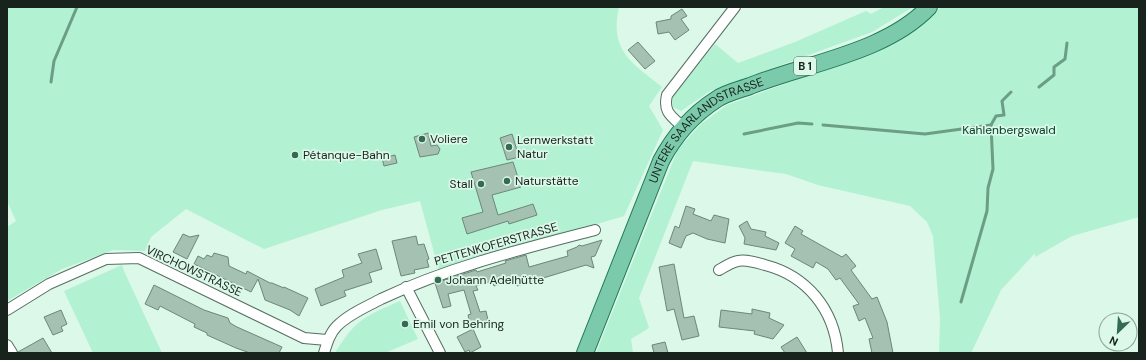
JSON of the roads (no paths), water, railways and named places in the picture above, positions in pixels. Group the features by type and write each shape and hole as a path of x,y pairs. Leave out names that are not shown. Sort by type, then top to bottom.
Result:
{"main road":[{"name":"UNTERE SAARLANDSTRASSE","path":"585,353 661,161 670,144 683,127 718,98 771,78 865,48 895,33 920,16 929,7"}],"street":[{"path":"683,127 668,112 665,105 667,95 735,7"},
{"name":"PETTENKOFERSTRASSE","path":"327,340 337,326 355,312 406,287 438,275 595,230"},
{"name":"VIRCHOWSTRASSE","path":"7,310 49,284 106,259 139,258 304,338 327,340"},
{"path":"719,270 738,260 758,263 782,269 804,284 823,304 831,325 838,353"},
{"path":"406,287 440,353"},
{"path":"324,353 327,340"},
{"path":"7,344 12,353"}],"waterway":[{"path":"51,82 54,61 77,7"},
{"path":"1039,87 1054,75 1054,67 1065,59 1067,43"},
{"path":"961,302 987,211 988,188 993,169 991,125 996,116 1004,115 1002,101 1011,92"},
{"path":"744,134 798,123 812,124"},
{"path":"823,125 925,134 991,125"}],"place":[{"name":"Voliere","path":"422,139"},
{"name":"Lernwerkstatt Natur","path":"509,147"},
{"name":"Pétanque-Bahn","path":"295,155"},
{"name":"Naturstätte","path":"507,181"},
{"name":"Stall","path":"481,184"},
{"name":"Johann Adelhütte","path":"438,280"},
{"name":"Emil von Behring","path":"405,324"}],"park label":[{"name":"Kahlenbergswald","path":"1009,130"}]}
